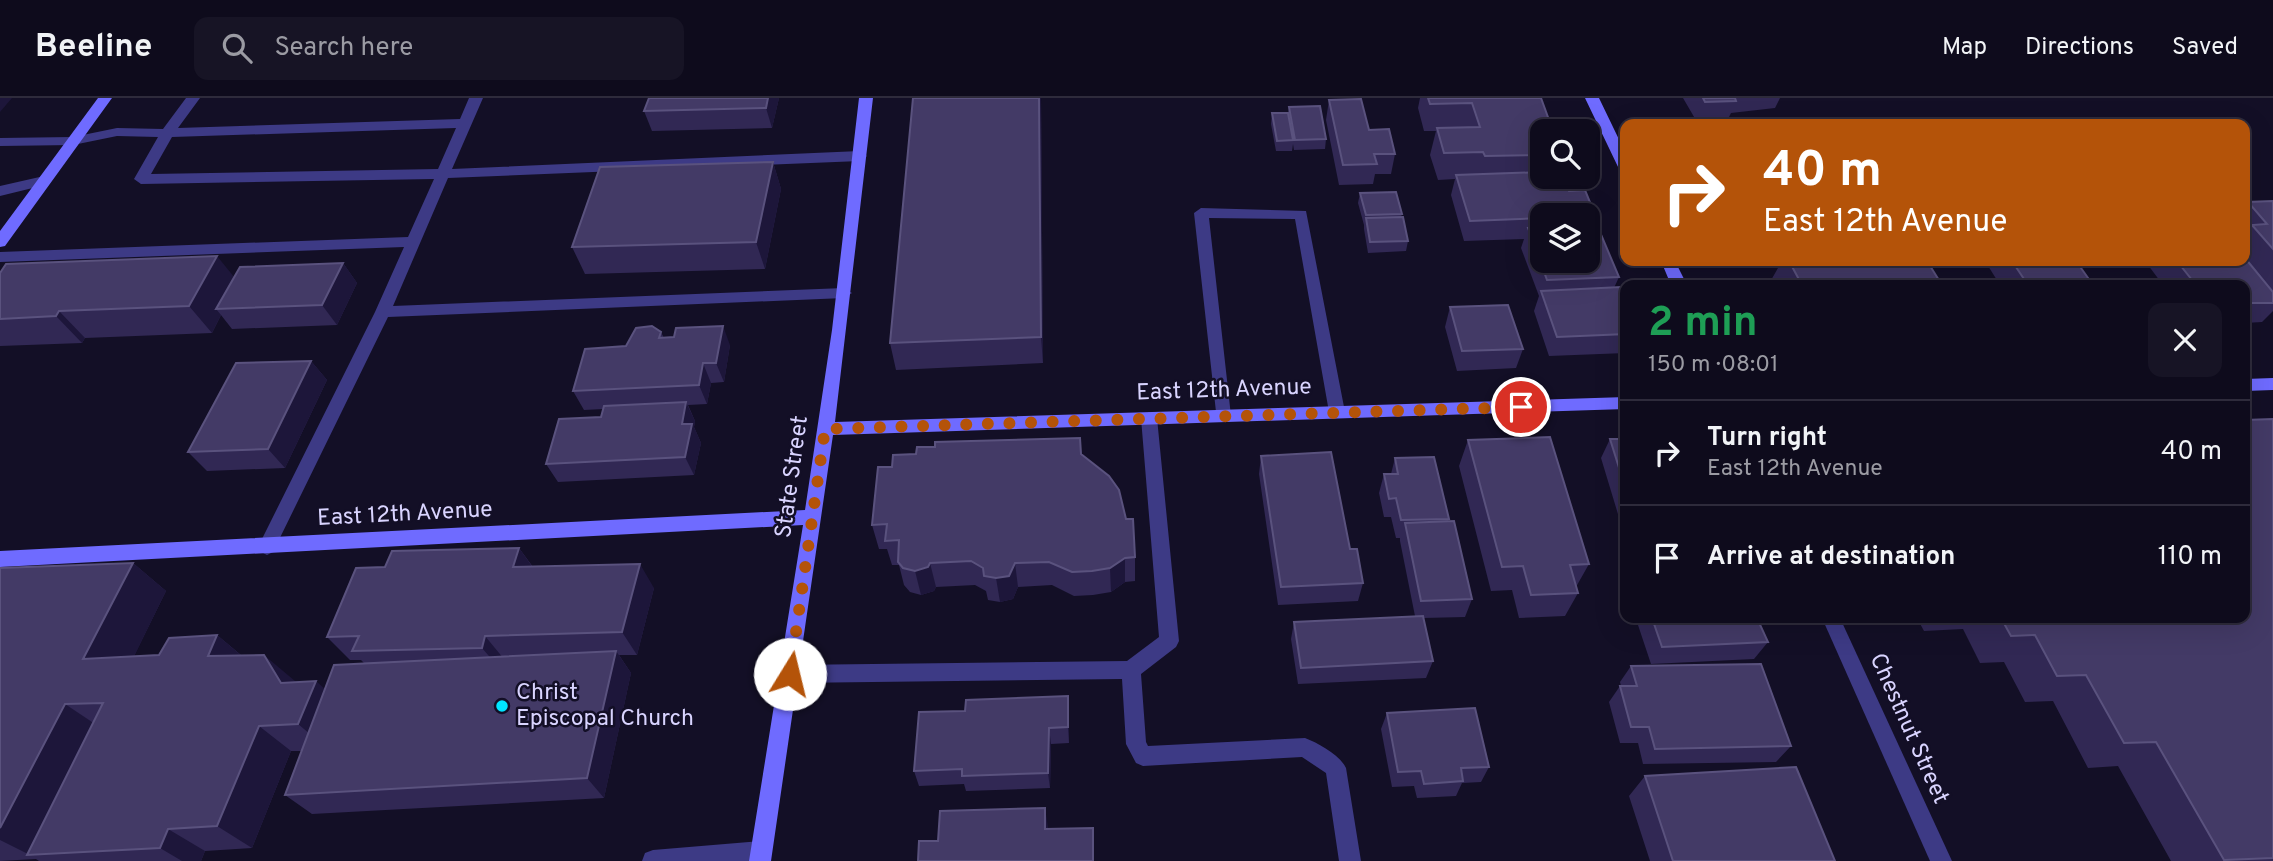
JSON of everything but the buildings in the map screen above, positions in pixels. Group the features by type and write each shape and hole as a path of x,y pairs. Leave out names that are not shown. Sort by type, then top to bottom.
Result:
{"street":[{"path":"0,242 105,98"},
{"path":"193,98 167,133 141,179 443,174 860,156"},
{"path":"267,547 383,312 476,98"},
{"name":"State Street","path":"760,857 790,674 844,293 866,98"},
{"path":"1592,98 1620,156"},
{"path":"0,142 73,141 117,132 167,133 465,123"},
{"path":"0,191 44,181"},
{"path":"1223,416 1201,213 1301,214 1337,412"},
{"path":"0,257 413,242"},
{"path":"383,312 844,293"},
{"path":"2250,386 2270,388"},
{"name":"East 12th Avenue","path":"825,429 1620,404"},
{"path":"790,674 1131,670 1169,641 1149,418"},
{"name":"East 12th Avenue","path":"0,559 812,517"},
{"name":"Chestnut Street","path":"1833,623 1941,861"},
{"path":"1131,670 1136,744 1143,756 1305,747 1336,768 1350,861"},
{"path":"653,861 760,857"}],"place":[{"name":"Christ Episcopal Church","path":"502,706"}],"route":[{"path":"790,674 825,429 1521,407"}]}
